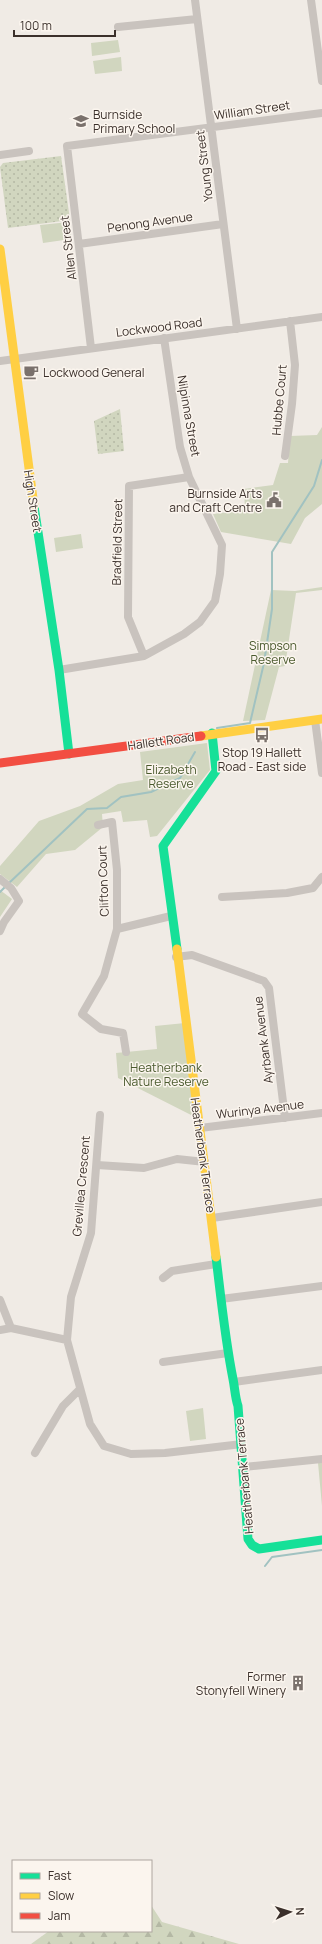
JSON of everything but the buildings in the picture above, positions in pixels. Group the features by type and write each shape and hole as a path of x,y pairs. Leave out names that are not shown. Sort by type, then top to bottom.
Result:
{"street":[{"name":"Young Street","path":"195,0 237,329"},
{"path":"312,0 319,40 322,81"},
{"path":"118,27 197,19"},
{"name":"William Street","path":"67,146 322,113"},
{"name":"Allen Street","path":"67,146 91,348"},
{"path":"0,155 30,151"},
{"name":"Penong Avenue","path":"79,244 223,224"},
{"name":"High Street","path":"0,249 14,360 60,670 69,754"},
{"name":"Lockwood Road","path":"0,361 322,317"},
{"name":"Hubbe Court","path":"285,456 292,404 295,365 290,321"},
{"name":"Nilpinna Street","path":"60,670 144,656 184,634 200,622 214,601 220,574 222,546 189,477 180,447 164,338"},
{"name":"Bradfield Street","path":"144,656 128,617 129,486 189,477"},
{"path":"318,720 322,773"},
{"name":"Hallett Road","path":"0,763 212,733 318,720"},
{"name":"Heatherbank Terrace","path":"212,733 216,771 163,846 176,957 205,1162 216,1264 228,1353 234,1382 234,1395 238,1406 244,1467 248,1539 252,1545 259,1549 322,1540"},
{"name":"Clifton Court","path":"98,825 112,822 117,870 117,929 104,976 82,1014 101,1029 123,1033 126,1052"},
{"path":"222,897 287,893 313,888 322,878"},
{"path":"0,931 4,922 19,901 11,888 2,880"},
{"name":"Clifton Court","path":"117,929 172,916"},
{"name":"Ayrbank Avenue","path":"176,957 192,955 264,981 269,988 285,1118"},
{"name":"Wurinya Avenue","path":"200,1128 322,1113"},
{"name":"Grevillea Crescent","path":"100,1115 91,1233 71,1297 67,1340 90,1424 104,1446 131,1454 165,1453 242,1444"},
{"path":"97,1165 144,1168 177,1159 205,1162"},
{"path":"212,1218 322,1202"},
{"path":"163,1278 172,1271 216,1264"},
{"path":"221,1299 322,1286"},
{"path":"0,1300 11,1328"},
{"path":"0,1330 11,1328 67,1340"},
{"path":"163,1362 228,1353"},
{"path":"234,1382 322,1370"},
{"path":"34,1453 63,1406 80,1390"},
{"path":"244,1467 322,1459"}],"green space":[{"path":"118,40 120,52 92,56 91,43"},
{"path":"121,57 122,71 95,74 93,61"},
{"path":"61,156 70,220 8,228 0,167 3,163"},
{"path":"69,222 71,239 43,243 40,225"},
{"path":"120,409 124,451 98,454 94,421"},
{"path":"322,427 322,504 305,518 291,544 221,532 213,514 245,510 244,489 273,485 280,463 288,463 290,436 317,435"},
{"path":"81,534 83,548 56,552 54,538"},
{"name":"Simpson Reserve","path":"322,587 322,590 296,593 285,666 279,667 265,720 243,721 271,590 295,591"},
{"name":"Elizabeth Reserve","path":"207,743 210,770 157,836 150,837 147,820 123,822 121,811 102,814 103,827 75,850 46,854 17,887 0,874 0,866 39,821 80,806 118,784 143,780 140,752"},
{"path":"0,890 12,899 0,917"},
{"name":"Heatherbank Nature Reserve","path":"185,1023 199,1119 118,1078 116,1053 157,1049 155,1026"},
{"path":"203,1408 206,1439 190,1441 186,1411"},
{"path":"322,1462 322,1506 318,1463"},
{"path":"152,1907 162,1922 239,1944 31,1944 48,1932 152,1932"}],"waterway":[{"path":"217,728 250,723 264,663 272,609 272,552 314,486 322,460"},
{"path":"8,884 87,809 107,808 121,797 151,792 180,778 195,752"},
{"path":"0,892 5,887"},
{"path":"265,1566 272,1557 322,1550"}],"traffic: fast":[{"path":"34,506 59,670 69,754"},
{"path":"177,949 163,846 216,771 212,733"},
{"path":"216,1257 225,1334 238,1406 248,1539 252,1545 259,1549 322,1540"}],"traffic: slow":[{"path":"0,249 34,506"},
{"path":"201,736 322,719"},
{"path":"177,949 216,1257"}],"traffic: jam":[{"path":"0,763 201,736"}],"place":[{"name":"Burnside Primary School","path":"81,121"},
{"name":"Lockwood General","path":"31,372"},
{"name":"Burnside Arts and Craft Centre","path":"274,500"},
{"name":"Stop 19 Hallett Road - East side","path":"262,735"},
{"name":"Former Stonyfell Winery","path":"298,1683"}]}
